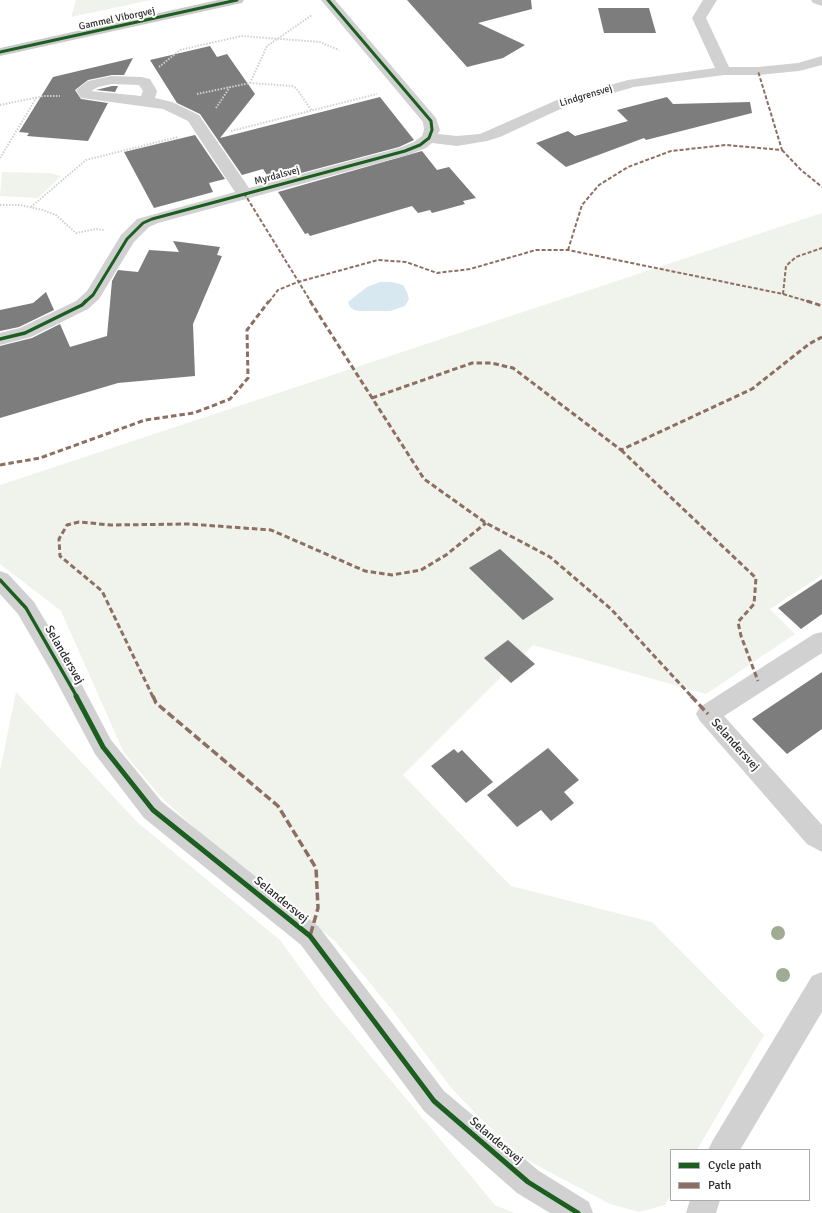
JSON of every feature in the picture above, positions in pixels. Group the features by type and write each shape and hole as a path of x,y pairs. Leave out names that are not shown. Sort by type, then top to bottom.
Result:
{"main road":[{"name":"Gammel Viborgvej","path":"0,52 237,0"}],"street":[{"path":"710,0 700,18 724,71"},
{"path":"818,0 822,2"},
{"path":"332,4 431,121 432,130 429,138"},
{"name":"Lindgrensvej","path":"429,138 457,141 482,138 495,134 562,103 633,83 724,71 758,71 799,67 822,60"},
{"path":"84,94 85,88 93,84 120,79 141,81 145,82 150,91 146,101"},
{"name":"Myrdalsvej","path":"84,94 90,96 146,101 167,105 194,118 244,193"},
{"name":"Myrdalsvej","path":"0,339 25,333 71,312 82,305 93,295 127,238 143,223 152,219 244,193 405,151 420,145 429,138"},
{"name":"Selandersvej","path":"0,580 26,608 59,664 103,747 153,810 310,936 434,1101 528,1182 578,1213"},
{"name":"Selandersvej","path":"822,641 708,714 816,836 822,840"},
{"path":"725,1149 822,986"},
{"path":"701,1213 705,1201"}],"path":[{"path":"250,83 265,48 313,14 332,4"},
{"path":"141,81 180,50 241,36 320,42 340,51"},
{"path":"167,105 178,98 250,83 294,87 312,111"},
{"path":"31,207 86,160 312,111 403,88"},
{"path":"0,105 37,97 84,94"},
{"path":"0,158 37,97"},
{"path":"0,205 31,207 56,215 76,233 99,229 127,238"}],"shaded area":[{"path":"76,0 151,0 71,17"},
{"path":"2,172 50,173 61,176 38,198 0,196"},
{"path":"822,213 822,575 770,609 795,634 706,694 533,645 403,775 511,886 652,922 764,1035 698,1149 670,1149 670,1197 665,1205 639,1212 610,1204 525,1159 486,1124 453,1090 393,1011 335,941 212,844 161,797 124,753 61,611 0,564 0,485"},
{"path":"380,282 392,282 403,285 409,299 405,306 390,311 360,311 354,310 350,307 348,302 367,287"},
{"path":"16,692 137,822 280,940 323,999 495,1205 514,1213 0,1213 0,771"}],"building":[{"path":"407,0 531,0 532,9 478,23 525,45 503,58 467,67"},
{"path":"598,8 649,8 656,33 604,33"},
{"path":"210,46 217,57 227,54 255,94 220,138 380,97 414,140 399,147 271,181 263,169 242,175 200,114 177,103 150,60"},
{"path":"133,58 124,75 112,75 88,80 75,90 81,99 108,103 88,141 27,136 29,133 19,132 53,77"},
{"path":"118,86 115,92 96,90"},
{"path":"667,97 673,104 750,102 752,113 646,140 644,138 566,167 536,143 568,131 575,136 628,121 617,110"},
{"path":"195,135 225,179 209,183 213,192 154,208 124,152"},
{"path":"422,151 437,170 449,167 476,198 463,201 465,204 432,213 430,210 418,213 412,206 310,236 308,233 305,234 278,192"},
{"path":"173,241 220,247 217,255 222,256 193,324 195,376 118,383 0,418 0,346 32,338 60,324 70,347 107,336 112,281 118,270 138,272 149,250 179,252"},
{"path":"46,292 54,310 19,327 0,331 0,310 33,303"},
{"path":"500,549 554,599 523,620 469,568"},
{"path":"822,579 822,614 801,629 778,608"},
{"path":"508,640 535,664 511,683 484,658"},
{"path":"822,672 822,729 787,754 752,719"},
{"path":"548,748 579,780 564,792 574,803 551,821 541,810 517,827 487,795"},
{"path":"454,749 458,753 462,750 493,782 466,803 431,766"}],"marked path":[{"path":"568,250 582,205 599,185 628,167 671,151 726,145 782,150 758,71"},
{"path":"782,150 801,170 822,187"},
{"path":"244,193 298,282 424,479 486,523 550,557 611,609 708,714"},
{"path":"783,294 786,266 796,257 822,248"},
{"path":"0,465 40,458 145,420 194,413 230,399 248,378 247,330 278,290 298,282 378,260 406,262 437,273 470,269 536,250 568,250 783,294 822,306"},
{"path":"372,398 472,363 491,363 513,368 621,450 752,389 809,344 822,337"},
{"path":"621,450 756,578 754,604 738,622 741,636 758,681"},
{"path":"310,936 318,908 316,868 278,806 156,703 102,591 60,556 59,539 67,525 79,522 111,525 189,524 271,530 365,571 392,575 421,570 446,555 486,523"}],"cycle path":[{"path":"0,52 237,0"},
{"path":"0,339 25,333 82,305 93,295 127,239 143,223 152,219 405,151 420,145 429,138 432,130 431,121 328,0"},
{"path":"0,580 26,608 59,664 103,747 153,810 310,936 434,1101 528,1182 578,1213"}]}
